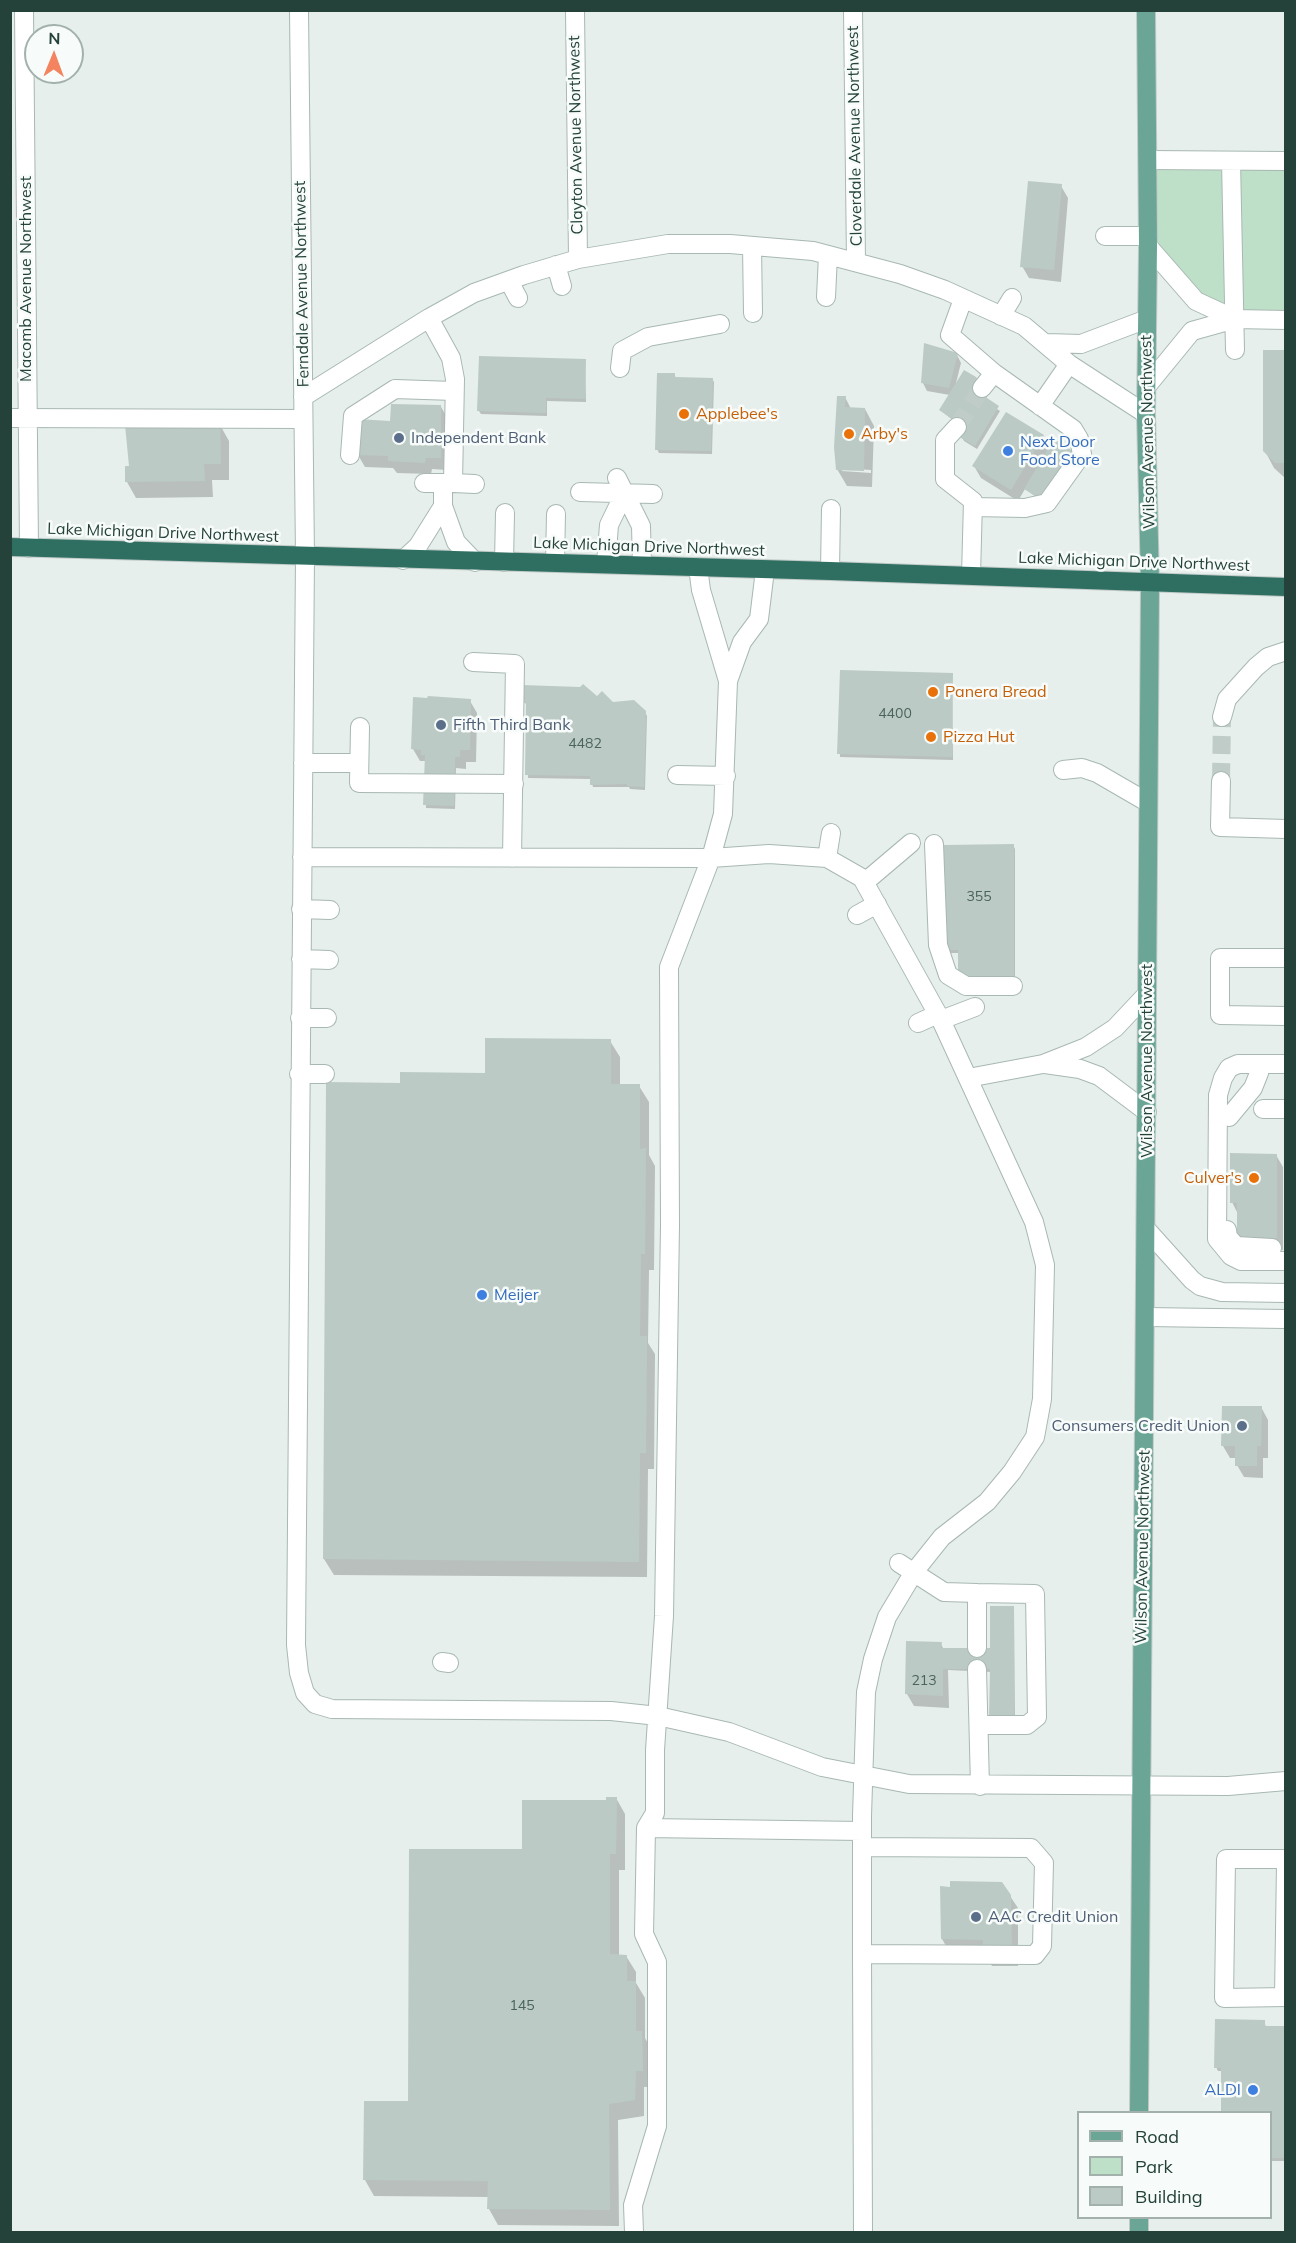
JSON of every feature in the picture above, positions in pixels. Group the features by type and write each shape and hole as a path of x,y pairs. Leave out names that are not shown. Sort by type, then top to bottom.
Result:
{"highway":[{"name":"Lake Michigan Drive Northwest","path":"10,547 403,560 642,565 1286,587"}],"main road":[{"name":"Wilson Avenue Northwest","path":"1139,2111 1150,583 1146,414 1148,160 1146,10"}],"street":[{"name":"Macomb Avenue Northwest","path":"24,10 19,419 29,548"},
{"name":"Ferndale Avenue Northwest","path":"299,10 305,557 296,1645 298,1666 305,1693 315,1704 333,1709 612,1711 658,1716 721,1729 822,1767 863,1777 909,1784 1247,1785 1286,1781"},
{"name":"Clayton Avenue Northwest","path":"575,10 578,259"},
{"name":"Cloverdale Avenue Northwest","path":"853,10 856,262"},
{"path":"1148,160 1286,161"},
{"path":"1231,161 1235,350"},
{"path":"1105,236 1148,241 1196,301 1235,319"},
{"path":"303,397 429,318 474,293 578,259 668,244 752,246 828,255 900,274 1024,326 1047,343 1069,364 1146,414"},
{"path":"752,246 753,313"},
{"path":"826,297 828,255"},
{"path":"556,265 562,286"},
{"path":"509,280 518,298"},
{"path":"1001,316 1012,298"},
{"path":"963,299 950,335 994,373 1073,429 1079,439 1082,454 1047,503 1025,508 973,507"},
{"path":"403,560 418,546 443,506 448,483 454,391 452,358 429,318"},
{"path":"1047,343 1081,344 1147,319"},
{"path":"1147,386 1192,331 1235,319 1286,320"},
{"path":"620,368 622,351 648,337 720,324"},
{"path":"1040,406 1069,364"},
{"path":"982,388 994,373"},
{"path":"351,455 352,416 395,389 454,391"},
{"path":"19,419 303,419"},
{"path":"957,427 945,440 945,479 974,501 971,576"},
{"path":"424,483 475,484"},
{"path":"580,492 621,486 653,494"},
{"path":"606,564 609,525 621,486"},
{"path":"621,486 641,526 642,565"},
{"path":"443,506 456,542 475,562"},
{"path":"830,571 831,509"},
{"path":"504,562 505,513"},
{"path":"555,563 556,514"},
{"path":"634,2232 633,2205 657,2126 657,1962 644,1934 646,1828 655,1813 664,1616 670,1225 669,967 711,858 723,814 726,776 728,681 701,590 698,567"},
{"path":"728,681 742,642 759,618 765,570"},
{"path":"1222,717 1227,699 1256,667 1268,657 1286,651"},
{"path":"473,662 519,662 517,794 512,858"},
{"path":"360,727 359,783 517,794"},
{"path":"303,763 359,763"},
{"path":"1063,770 1082,768 1097,773 1147,802"},
{"path":"677,775 726,776"},
{"path":"1221,781 1220,828 1286,829"},
{"path":"828,858 831,833"},
{"path":"865,882 911,843"},
{"path":"934,844 938,945 948,975 966,986 1014,986"},
{"path":"302,858 711,858 769,854 828,858 865,882 877,904 900,964 939,1017 1015,1182 1031,1239 1039,1292 1035,1437 1018,1455 1012,1472 981,1507 906,1568 880,1617 864,1669 866,1692 862,1839 863,2232"},
{"path":"857,915 877,904"},
{"path":"301,909 330,910"},
{"path":"1286,958 1220,958 1220,1015 1286,1016"},
{"path":"301,960 328,960"},
{"path":"968,1078 1043,1064 1098,1040 1115,1028 1146,995"},
{"path":"918,1023 975,1007"},
{"path":"300,1018 327,1018"},
{"path":"1043,1064 1080,1070 1099,1076 1147,1112"},
{"path":"1286,1064 1238,1064 1229,1068 1223,1078 1218,1095 1217,1228 1217,1239 1231,1256 1241,1261 1286,1261"},
{"path":"299,1074 325,1074"},
{"path":"1286,1074 1244,1074 1231,1082 1227,1093 1229,1117 1226,1139 1228,1237 1236,1246 1250,1249 1286,1248"},
{"path":"1263,1109 1286,1109"},
{"path":"995,1182 1015,1182"},
{"path":"1147,1230 1200,1286 1222,1292 1286,1293"},
{"path":"1146,1317 1286,1319"},
{"path":"959,1508 981,1507"},
{"path":"906,1568 944,1592 1035,1594 1037,1717 1027,1725 978,1725"},
{"path":"977,1593 977,1648"},
{"path":"977,1669 980,1786"},
{"path":"646,1828 1031,1848 1044,1863 1044,1927 1042,1946 1035,1955 862,1954"},
{"path":"1286,1859 1226,1859 1224,1998 1285,1997 1286,1864"}],"green space":[{"path":"1148,160 1285,161 1285,320 1196,301 1148,246"}],"building":[{"path":"1028,181 1062,184 1054,270 1020,267"},
{"path":"924,343 958,353 949,388 921,383"},
{"path":"1263,350 1286,350 1286,463 1275,463 1263,451"},
{"path":"479,356 586,359 585,399 546,398 546,413 477,411"},
{"path":"964,370 976,377 987,398 999,406 975,446 961,438 951,418 939,410"},
{"name":"Applebee's","path":"657,373 675,373 675,377 713,378 711,451 655,450"},
{"name":"Arby's","path":"837,396 846,396 845,407 865,408 864,471 836,470 834,447"},
{"name":"Independent Bank","path":"391,404 441,405 441,458 426,458 425,463 388,461 388,456 356,455 357,419 390,421"},
{"name":"Next Door Food Store","path":"1006,412 1044,435 1011,490 972,466"},
{"path":"220,424 221,464 204,464 205,481 125,482 125,466 129,466 125,425"},
{"path":"1054,439 1073,451 1043,501 1024,489"},
{"path":"840,670 953,673 952,757 837,754"},
{"path":"583,684 597,696 602,691 613,702 634,700 646,711 644,787 627,786 627,784 590,785 590,776 525,775 526,702 522,702 522,685 580,687"},
{"name":"Fifth Third Bank","path":"428,696 471,699 470,750 460,750 460,757 455,757 454,806 423,805 425,755 421,755 421,750 411,749 413,697 427,698"},
{"path":"1014,844 1014,979 958,978 958,950 944,950 943,845"},
{"name":"Meijer","path":"485,1038 611,1039 611,1084 640,1084 640,1149 646,1148 645,1254 641,1254 640,1336 647,1336 646,1453 640,1453 639,1562 323,1559 326,1082 400,1083 400,1072 485,1073"},
{"name":"Culver's","path":"1230,1153 1277,1154 1277,1238 1237,1237 1237,1203 1230,1203"},
{"name":"Consumers Credit Union","path":"1222,1406 1262,1406 1261,1446 1257,1446 1257,1466 1235,1466 1235,1446 1221,1446"},
{"path":"990,1606 1014,1606 1014,1717 989,1717 990,1669 943,1669 943,1696 905,1694 906,1641 942,1642 941,1648 990,1648"},
{"path":"606,1797 617,1797 616,1854 610,1854 610,1954 627,1955 627,1981 636,1981 636,2031 642,2031 643,2071 636,2071 635,2100 609,2104 610,2210 487,2209 488,2181 363,2180 364,2101 408,2101 409,1849 522,1849 522,1800 606,1800"},
{"name":"AAC Credit Union","path":"950,1881 1002,1882 1011,1895 1012,1954 983,1954 983,1940 941,1939 940,1886 950,1887"},
{"name":"ALDI","path":"1215,2019 1265,2020 1265,2026 1286,2026 1286,2158 1272,2158 1272,2111 1221,2111 1221,2068 1214,2068"}],"tunnel":[{"path":"957,427 982,388"},
{"path":"1221,781 1222,717"}],"place":[{"name":"Applebee's","path":"684,414"},
{"name":"Arby's","path":"849,434"},
{"name":"Independent Bank","path":"399,438"},
{"name":"Next Door Food Store","path":"1008,451"},
{"name":"Panera Bread","path":"933,692"},
{"name":"Fifth Third Bank","path":"441,725"},
{"name":"Pizza Hut","path":"931,737"},
{"name":"Culver's","path":"1254,1178"},
{"name":"Meijer","path":"482,1295"},
{"name":"Consumers Credit Union","path":"1242,1426"},
{"name":"AAC Credit Union","path":"976,1917"},
{"name":"ALDI","path":"1253,2090"}]}
